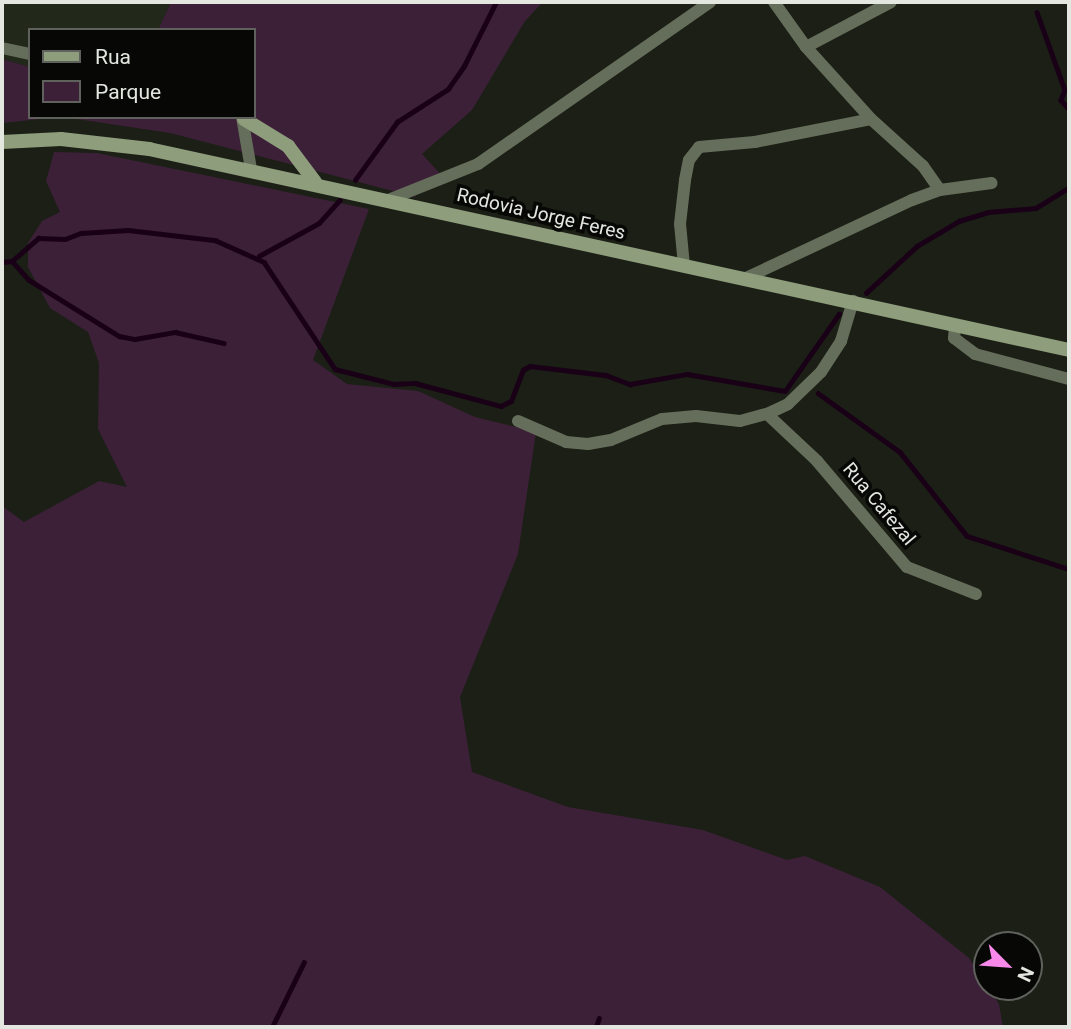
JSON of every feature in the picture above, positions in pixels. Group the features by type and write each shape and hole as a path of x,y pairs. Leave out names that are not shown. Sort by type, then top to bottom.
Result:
{"main road":[{"path":"245,119 288,146 315,183"},
{"name":"Rodovia Jorge Feres","path":"2,142 102,142 251,169 1069,350"}],"street":[{"path":"388,200 478,164 710,2"},
{"path":"774,2 806,47 871,119 910,152 940,190"},
{"path":"806,47 891,2"},
{"path":"2,48 28,54"},
{"path":"243,119 251,169"},
{"path":"684,266 680,224 685,180 689,160 699,147 755,142 871,119"},
{"path":"747,278 940,190 992,183"},
{"path":"517,421 566,442 588,444 611,440 662,419 695,416 740,421 766,414 788,404 821,372 841,341 853,301"},
{"path":"955,325 954,338 975,354 1069,379"},
{"name":"Rua Cafezal","path":"766,414 817,461 906,567 976,594"}],"shaded area":[{"path":"2,2 171,2 159,28 28,28 28,66 2,59"}],"green space":[{"path":"171,2 543,2 525,21 472,110 422,154 446,180 413,190 416,197 170,133 76,119 256,119 256,28 159,28"},
{"path":"2,59 28,66 28,119 41,119 2,123"},
{"path":"54,152 97,153 369,209 313,360 347,384 418,391 475,417 536,432 518,554 460,697 472,772 568,807 703,830 787,860 805,856 880,887 969,958 973,964 973,1001 997,1001 1003,1027 2,1027 2,506 24,522 99,481 127,487 98,429 99,363 88,332 50,308 28,267 28,243 42,221 60,212 46,181"}],"waterway":[{"path":"355,180 397,122 448,89 464,66 496,2"},
{"path":"1037,12 1065,90 1061,100 1069,109"},
{"path":"866,293 917,246 959,221 988,212 1036,208 1069,187"},
{"path":"259,256 319,223 340,200"},
{"path":"2,262 12,261 38,238 65,239 81,233 128,230 215,240 264,262 335,369 394,384 415,383 501,406 511,401 523,370 530,366 606,375 630,384 687,374 785,391 839,314"},
{"path":"12,261 29,280 119,336 135,339 175,332 224,343"},
{"path":"818,393 900,452 967,536 1069,569"},
{"path":"272,1027 304,962"},
{"path":"596,1027 599,1018"}]}
